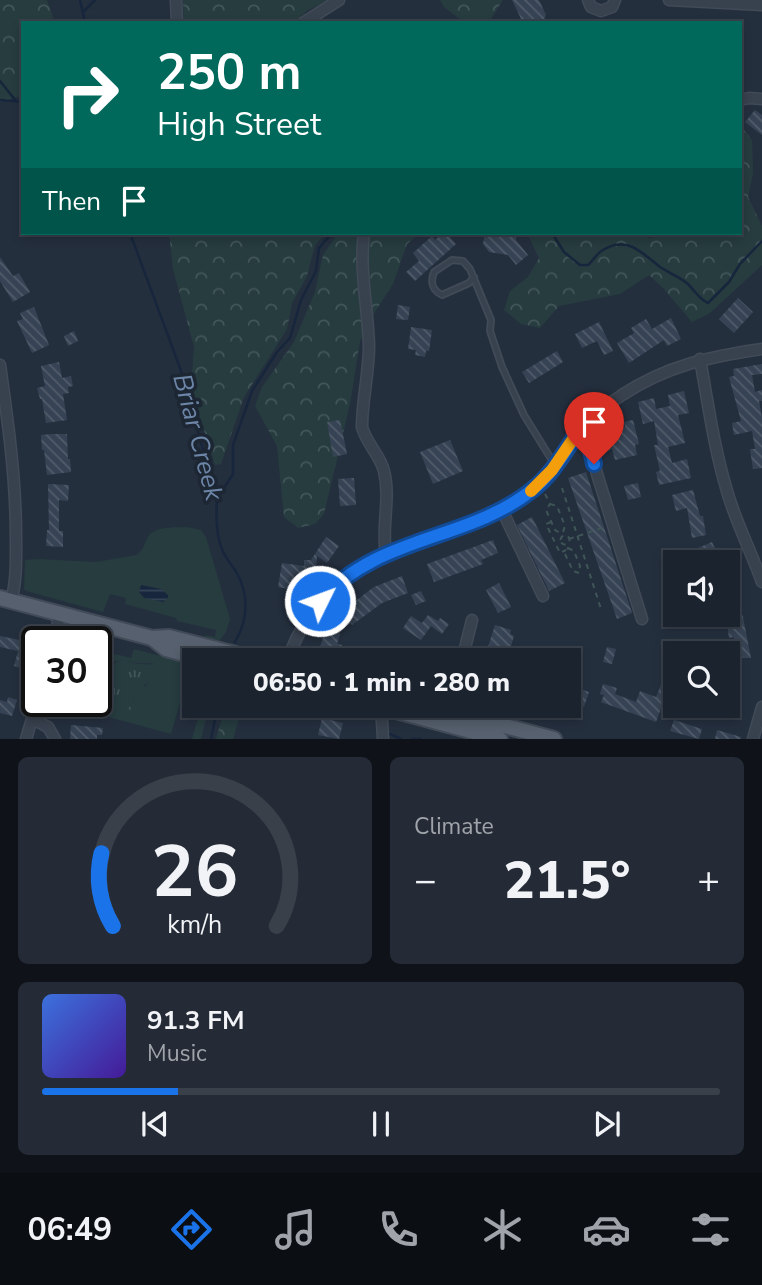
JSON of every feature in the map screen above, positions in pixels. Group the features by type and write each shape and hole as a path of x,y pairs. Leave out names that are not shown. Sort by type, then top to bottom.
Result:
{"main road":[{"path":"6,599 152,638 169,637 212,648"},
{"path":"152,638 166,649 182,653"},
{"path":"423,718 500,739"},
{"path":"483,718 554,739"}],"street":[{"path":"176,0 177,21"},
{"path":"306,21 339,0"},
{"path":"588,0 591,7 601,11 612,7 615,0"},
{"path":"669,0 762,5"},
{"path":"742,99 749,97 762,99"},
{"path":"364,235 361,253 367,302 369,355 362,427 368,443 381,461 385,475 386,554"},
{"path":"293,648 301,629 324,597 351,573 386,554 502,510 533,489 555,466 595,413 635,387 664,372 700,359 762,349"},
{"path":"700,359 726,489 739,529 762,582"},
{"path":"0,365 5,433 16,517 15,584 6,599"},
{"path":"579,431 586,436 590,445 642,619"},
{"path":"502,510 543,596"},
{"path":"57,626 60,614"},
{"path":"465,648 472,620"},
{"path":"753,739 762,707"},
{"path":"380,718 383,739"},
{"path":"26,739 33,719 48,727 55,739"}],"lane":[{"path":"474,277 469,283 442,295 435,292 432,286 433,272 452,260 463,261 470,268 474,277 491,320 489,331 502,367 524,415 555,466"}],"path":[{"path":"562,488 601,609"},
{"path":"545,494 550,504 557,506 565,524 560,542 566,544"},
{"path":"550,504 546,510 555,530 569,539"},
{"path":"551,522 547,524 560,553 567,549 574,551 580,566 579,573 573,571 565,554 567,549 566,544 569,539 613,524"}],"green space":[{"path":"0,0 47,0 54,21 21,21 21,96 0,102"},
{"path":"183,0 330,0 308,10 295,21 184,21"},
{"path":"440,0 503,0 489,21 460,21"},
{"path":"742,128 752,140 753,174 748,197 762,226 762,265 710,313 692,322 649,275 620,294 559,306 540,328 521,324 504,310 510,291 528,277 539,258 528,235 642,235 650,238 664,235 742,235"},
{"path":"169,235 324,235 315,245 307,276 292,303 287,329 244,397 221,464 215,465 191,389 194,347 173,269"},
{"path":"337,235 418,235 407,244 393,284 360,341 350,404 324,514 315,524 298,528 284,517 277,446 255,406 262,387 294,342 315,292 323,255"},
{"path":"187,527 201,530 206,537 230,619 226,632 219,641 205,637 215,637 216,630 125,604 126,598 110,594 103,612 24,589 25,560 96,562 136,555 153,532 163,528"},
{"path":"134,649 182,662 182,696 171,734 109,717 112,717 112,664 113,674 130,711 135,694 149,683 153,663 112,661 112,653 131,658"},
{"path":"123,660 160,665 155,680 144,685 142,696 135,694 130,711 112,706 112,673 115,663"},
{"path":"198,718 206,718 201,739 192,739"},
{"path":"222,718 239,718 233,739 216,739"}],"water":[{"path":"141,585 161,589 168,598 163,602 144,598 139,592"}],"building":[{"path":"512,0 539,0 546,15 544,20 522,21"},
{"path":"755,110 762,115 762,135 745,122"},
{"path":"441,235 448,235 456,244 415,281 406,272 419,261 413,253 432,236 435,240"},
{"path":"485,235 517,235 516,240 528,255 516,265 508,255 489,252 483,244"},
{"path":"0,257 13,276 19,273 30,292 13,302 0,281"},
{"path":"738,298 753,312 734,333 719,319"},
{"path":"398,305 410,307 408,320 396,319"},
{"path":"34,307 49,345 32,353 17,321 23,319 20,313"},
{"path":"671,318 681,339 667,346 664,340 629,363 617,343 634,333 631,328 646,319 652,329"},
{"path":"599,322 613,351 604,355 597,341 582,348 575,334"},
{"path":"411,327 432,330 429,351 426,351 425,357 415,355 416,350 408,349"},
{"path":"74,331 78,341 68,346 64,336"},
{"path":"557,351 563,362 529,383 522,372"},
{"path":"59,362 62,378 71,376 73,386 68,387 69,393 63,394 67,420 46,423 42,399 37,388 45,386 41,366"},
{"path":"762,364 762,374 752,375 755,392 762,390 762,401 759,401 762,418 762,468 753,469 750,449 755,449 752,431 734,435 732,423 741,421 729,377 734,376 733,369"},
{"path":"684,391 689,413 678,415 685,443 668,447 672,463 687,459 691,478 659,485 656,472 660,471 654,445 658,445 654,421 643,424 638,402 654,398 656,409 670,406 668,395"},
{"path":"340,420 347,454 333,457 327,422"},
{"path":"633,420 639,444 635,445 637,455 615,460 612,449 607,451 602,428 611,426 612,430 625,427 624,422"},
{"path":"67,434 71,472 47,475 41,435"},
{"path":"450,440 463,471 433,484 420,452"},
{"path":"586,472 632,613 617,619 568,478"},
{"path":"354,478 356,505 340,506 338,479"},
{"path":"638,483 641,497 628,500 624,486"},
{"path":"48,484 69,485 68,501 59,500 59,531 63,531 63,547 46,546 49,530"},
{"path":"693,490 700,516 703,516 706,535 692,538 687,508 676,511 672,495"},
{"path":"532,517 565,583 549,591 517,525"},
{"path":"326,537 339,546 327,563 317,556 316,574 303,574 302,585 294,584 293,590 278,587 282,563 304,566 304,560 311,560"},
{"path":"493,540 498,553 481,560 483,564 434,582 427,564"},
{"path":"712,542 716,550 693,550"},
{"path":"402,576 408,593 382,603 352,625 342,611 374,587"},
{"path":"499,583 511,607 498,613 486,590"},
{"path":"421,591 426,601 416,605 411,595"},
{"path":"740,608 751,658 740,658 740,641 734,641 734,637 729,638 727,627 740,627"},
{"path":"428,615 449,624 442,634 431,626 421,640 403,628 411,616 422,623"},
{"path":"495,625 511,630 510,634 514,636 510,648 488,648"},
{"path":"325,630 340,634 337,644 342,645 341,648 320,648"},
{"path":"0,636 21,640 21,668 14,666 18,651 0,647"},
{"path":"607,647 616,649 612,664 603,662"},
{"path":"663,680 663,706 656,722 601,702 604,695 600,694 603,684 617,688 615,694 636,702 640,691 656,697"},
{"path":"581,689 589,692 584,707 581,706"},
{"path":"8,697 17,700 12,716 0,713 0,700 7,702"},
{"path":"322,718 343,723 339,739 318,735"},
{"path":"674,720 702,729 699,739 670,731"},
{"path":"71,725 103,728 102,735 97,735 97,739 70,739"},
{"path":"717,730 741,737 741,739 715,739"}],"waterway":[{"name":"Briar Creek","path":"80,0 85,21"},
{"path":"83,12 95,0"},
{"path":"0,81 16,101"},
{"path":"0,100 21,102"},
{"name":"Briar Creek","path":"131,235 180,368 217,499 220,543 244,590 245,617 235,642"},
{"path":"217,499 233,474 233,445 252,391 277,352 290,338 301,300 316,271 319,248 330,235"},
{"path":"553,235 564,252 580,265 588,265 601,251 612,246 620,244 634,248 688,284 708,303 762,241"},
{"name":"Briar Creek","path":"211,739 215,718"},
{"path":"390,734 401,739"},
{"path":"412,739 421,739"}],"slow traffic":[{"path":"531,491 552,470 575,436"}],"route":[{"path":"320,601 341,581 377,558 489,516 514,503 543,480 579,431 589,441 594,464"}]}
